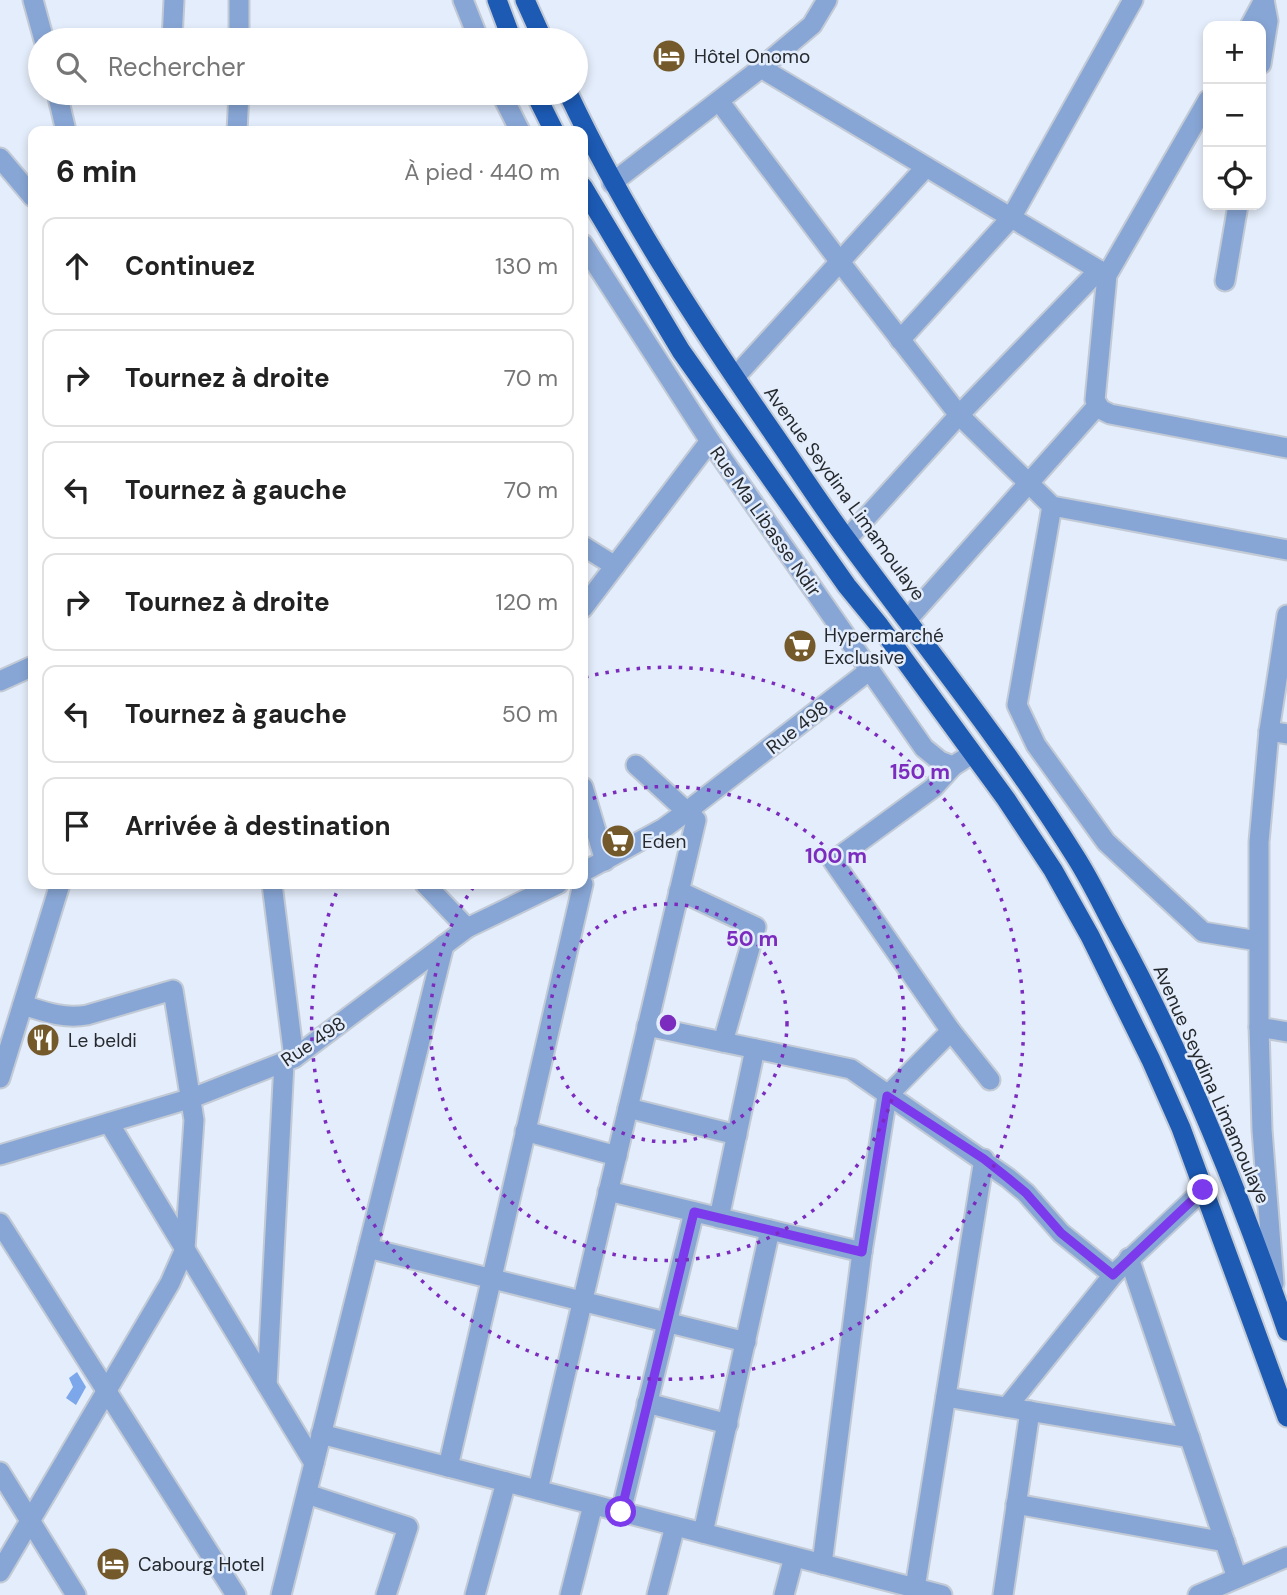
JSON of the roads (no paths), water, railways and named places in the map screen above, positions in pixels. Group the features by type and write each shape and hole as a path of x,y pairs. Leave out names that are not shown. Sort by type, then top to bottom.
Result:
{"highway":[{"path":"497,0 508,28"},
{"path":"525,0 538,28"},
{"path":"541,105 552,126"},
{"name":"Avenue Seydina Limamoulaye","path":"574,105 584,126"},
{"name":"Avenue Seydina Limamoulaye","path":"588,134 612,183 734,377 847,539 1044,807 1078,861 1143,980 1208,1124 1287,1331"},
{"path":"588,195 704,385 848,586 1006,799 1053,870 1090,936 1181,1128 1287,1417"}],"street":[{"path":"33,0 41,28"},
{"path":"173,28 174,0"},
{"path":"239,0 239,28"},
{"path":"463,0 475,28"},
{"path":"612,183 761,68 812,25 827,0"},
{"path":"900,340 1012,218 1133,0"},
{"path":"1253,21 1264,0"},
{"path":"1264,0 1268,21 1266,33"},
{"path":"761,68 1103,272"},
{"path":"719,100 959,415 1052,506 1287,550"},
{"path":"60,105 65,126"},
{"path":"237,126 238,105"},
{"path":"507,105 518,126"},
{"path":"847,539 959,415 1103,272 1203,115"},
{"path":"0,158 28,191"},
{"path":"734,377 926,167"},
{"path":"1225,281 1237,210"},
{"name":"Rue Ma Libasse Ndir","path":"588,252 710,441 924,748 940,761 953,766"},
{"path":"1103,272 1095,400 1100,409 1110,414 1287,448"},
{"path":"908,619 1098,405"},
{"path":"588,601 710,441"},
{"path":"1052,506 1017,705 1025,726 1106,842 1193,923 1203,932 1258,941"},
{"path":"588,549 615,566"},
{"path":"1275,1295 1262,1130 1259,842 1278,733 1287,615"},
{"path":"0,681 28,668"},
{"name":"Rue 498","path":"588,873 664,828 870,670"},
{"path":"972,754 953,766 933,788 833,861 951,1031 990,1080"},
{"path":"538,1490 696,820 636,765"},
{"path":"588,804 605,861"},
{"path":"0,1078 58,889"},
{"path":"267,1385 289,1060 272,889"},
{"path":"430,889 467,928"},
{"name":"Rue 498","path":"0,1155 192,1098 289,1060 467,928 548,889"},
{"path":"449,1467 580,889"},
{"path":"679,891 757,927 723,1042"},
{"path":"281,1595 444,945"},
{"path":"0,1572 170,1283 185,1249 194,1120 173,990 73,1017 57,1016 23,1005"},
{"path":"647,1026 851,1069 863,1075 887,1096 984,1159 1026,1193 1061,1233 1113,1275"},
{"path":"1259,1027 1287,1032"},
{"path":"822,1564 862,1252 887,1096 951,1031"},
{"path":"719,1218 755,1049"},
{"path":"628,1108 737,1135"},
{"path":"109,1123 314,1463"},
{"path":"526,1132 617,1156"},
{"path":"915,1588 984,1159"},
{"path":"1007,1407 1113,1275 1203,1190"},
{"path":"608,1191 862,1252"},
{"path":"621,1512 694,1212"},
{"path":"0,1223 228,1592"},
{"path":"704,1533 770,1230"},
{"path":"368,1248 746,1342"},
{"path":"1129,1258 1237,1578"},
{"path":"946,1396 1190,1438"},
{"path":"647,1403 727,1424"},
{"path":"1003,1595 1030,1411"},
{"path":"321,1434 942,1595"},
{"path":"0,1472 76,1595"},
{"path":"475,1595 506,1482"},
{"path":"307,1494 408,1527 386,1595"},
{"path":"1016,1504 1225,1542"},
{"path":"569,1595 593,1505"},
{"path":"657,1595 675,1526"},
{"path":"784,1595 794,1557"},
{"path":"1198,1595 1287,1557"}],"water":[{"path":"77,1372 86,1387 76,1405 66,1398 73,1387 69,1378"}],"place":[{"name":"Hôtel Onomo","path":"669,56"},
{"name":"Hypermarché Exclusive","path":"800,646"},
{"name":"Eden","path":"618,841"},
{"name":"Le beldi","path":"43,1040"},
{"name":"Cabourg Hotel","path":"113,1564"}]}
